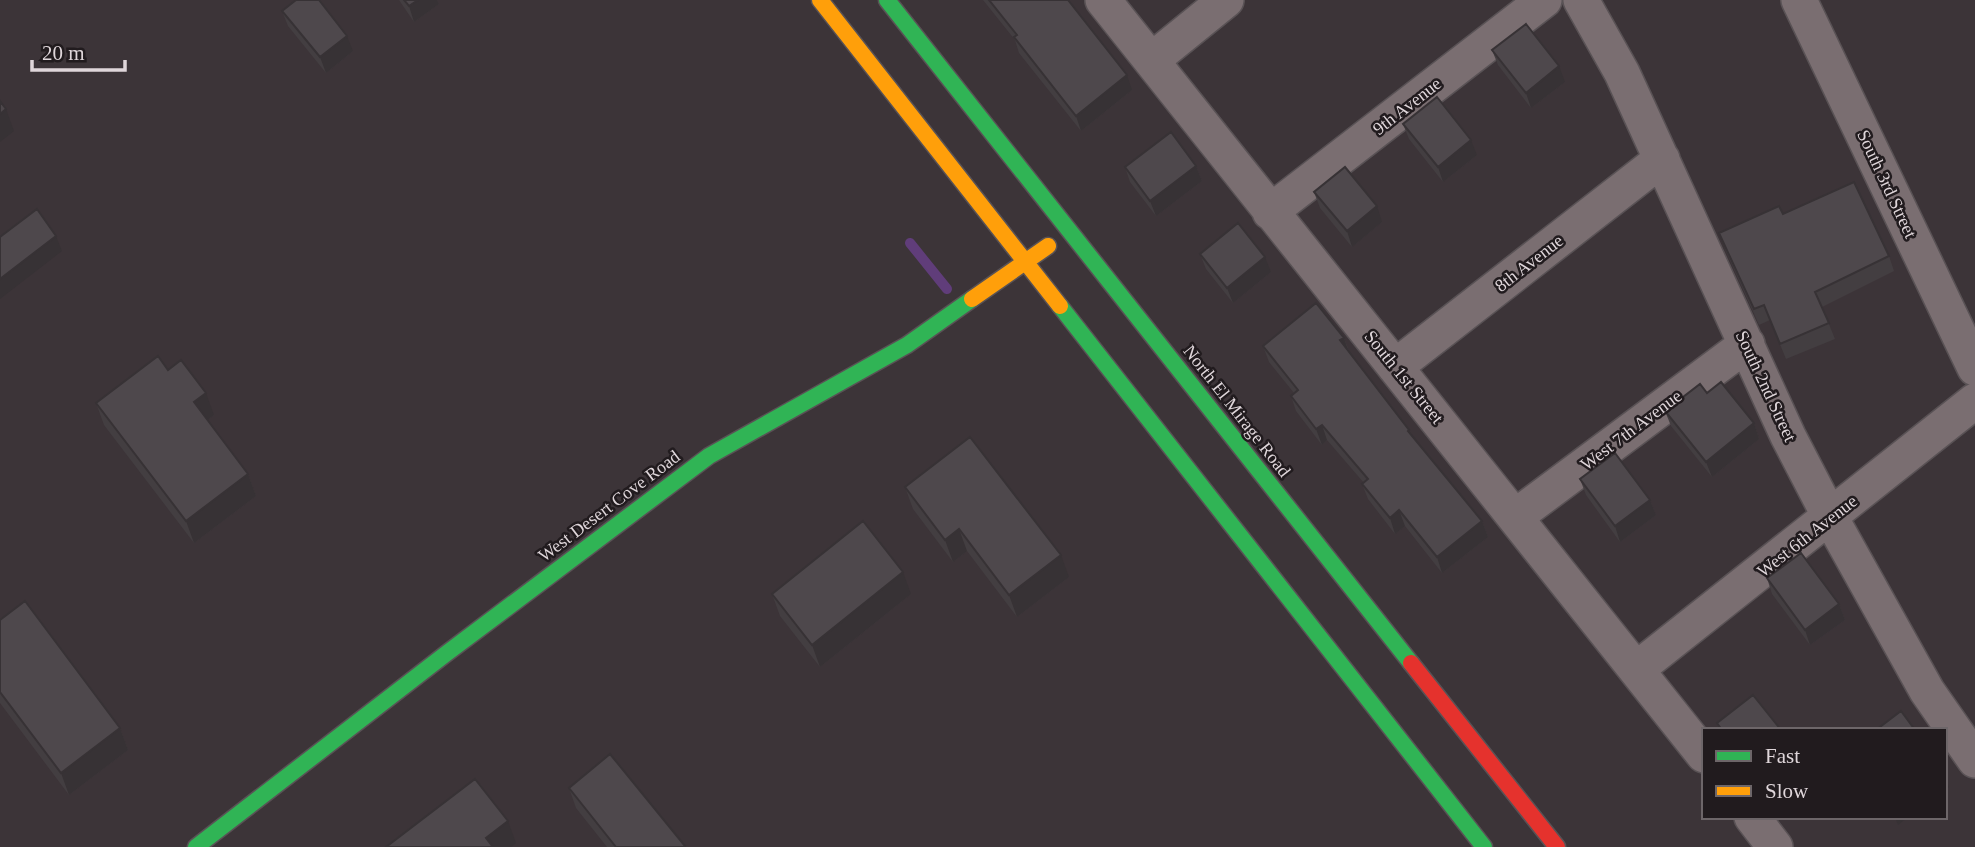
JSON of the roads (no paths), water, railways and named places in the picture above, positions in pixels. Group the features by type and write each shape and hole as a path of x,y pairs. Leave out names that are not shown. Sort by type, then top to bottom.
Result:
{"main road":[{"path":"820,0 1485,847"},
{"name":"North El Mirage Road","path":"887,0 1557,847"},
{"name":"West Desert Cove Road","path":"196,847 698,464 907,345 1069,230"}],"street":[{"name":"South 1st Street","path":"1103,0 1702,752"},
{"path":"1152,60 1226,0"},
{"name":"9th Avenue","path":"1270,212 1544,0"},
{"name":"South 2nd Street","path":"1581,0 1622,73 1788,436 1927,691 1975,760"},
{"name":"South 3rd Street","path":"1799,0 1975,368"},
{"name":"8th Avenue","path":"1395,367 1662,159"},
{"name":"West 7th Avenue","path":"1514,517 1747,344"},
{"name":"West 6th Avenue","path":"1637,669 1975,401"},
{"path":"1754,819 1775,847"}],"waterway":[{"path":"910,243 947,289"}]}
